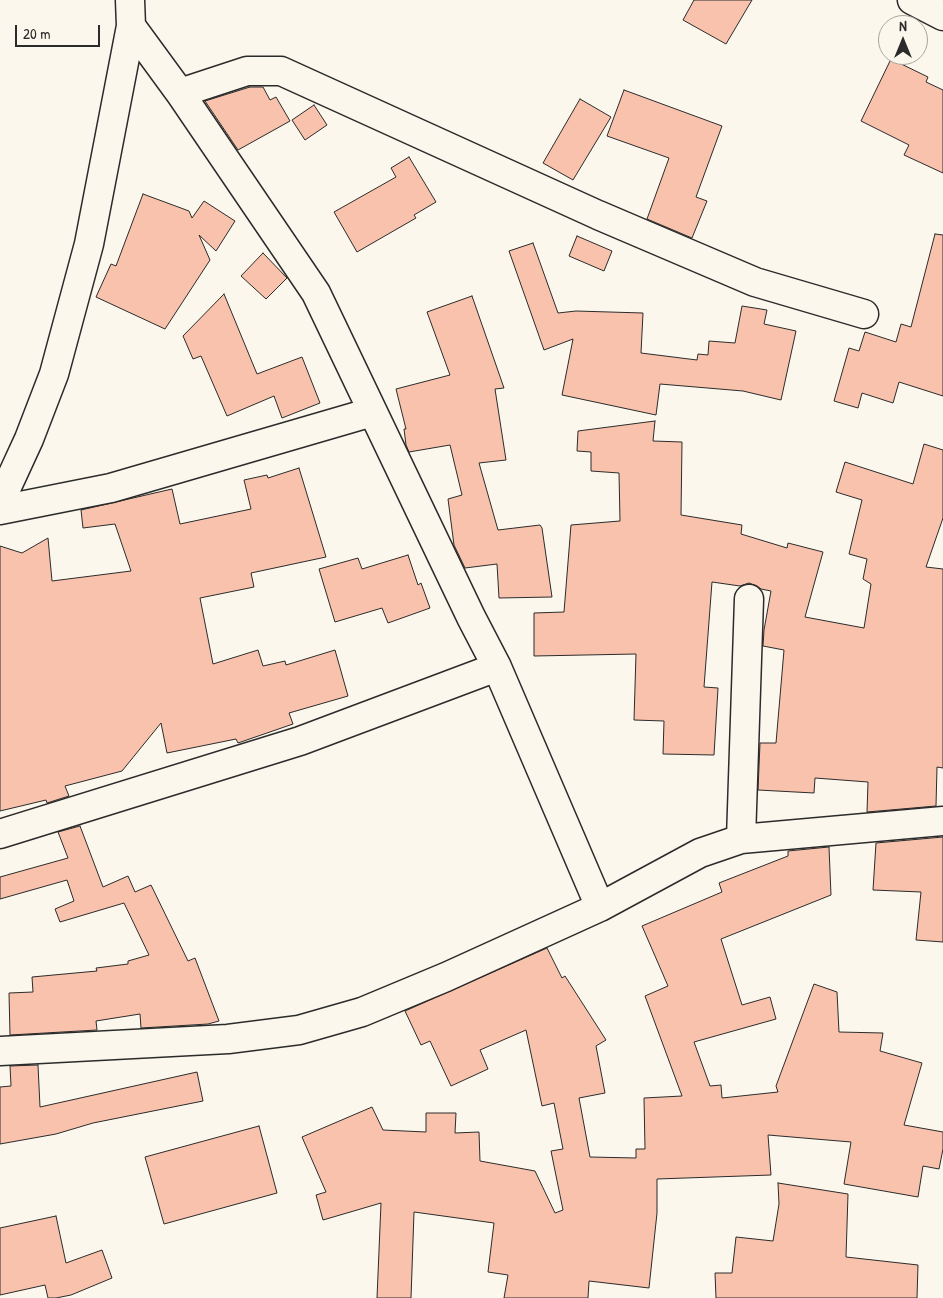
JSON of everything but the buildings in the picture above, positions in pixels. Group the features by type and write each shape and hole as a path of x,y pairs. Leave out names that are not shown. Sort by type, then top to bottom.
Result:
{"street":[{"path":"912,0 943,16"},
{"path":"130,13 180,93 316,293 471,617 497,667 600,906"},
{"path":"0,502 29,439 54,374 88,244 130,13"},
{"path":"180,93 247,71 281,71 598,215 755,282 864,314"},
{"path":"0,510 111,488 372,412"},
{"path":"741,839 749,599"},
{"path":"0,834 300,741 497,667"},
{"path":"0,1050 228,1039 299,1030 371,1008 446,977 600,906 700,853 741,839 943,821"}]}
